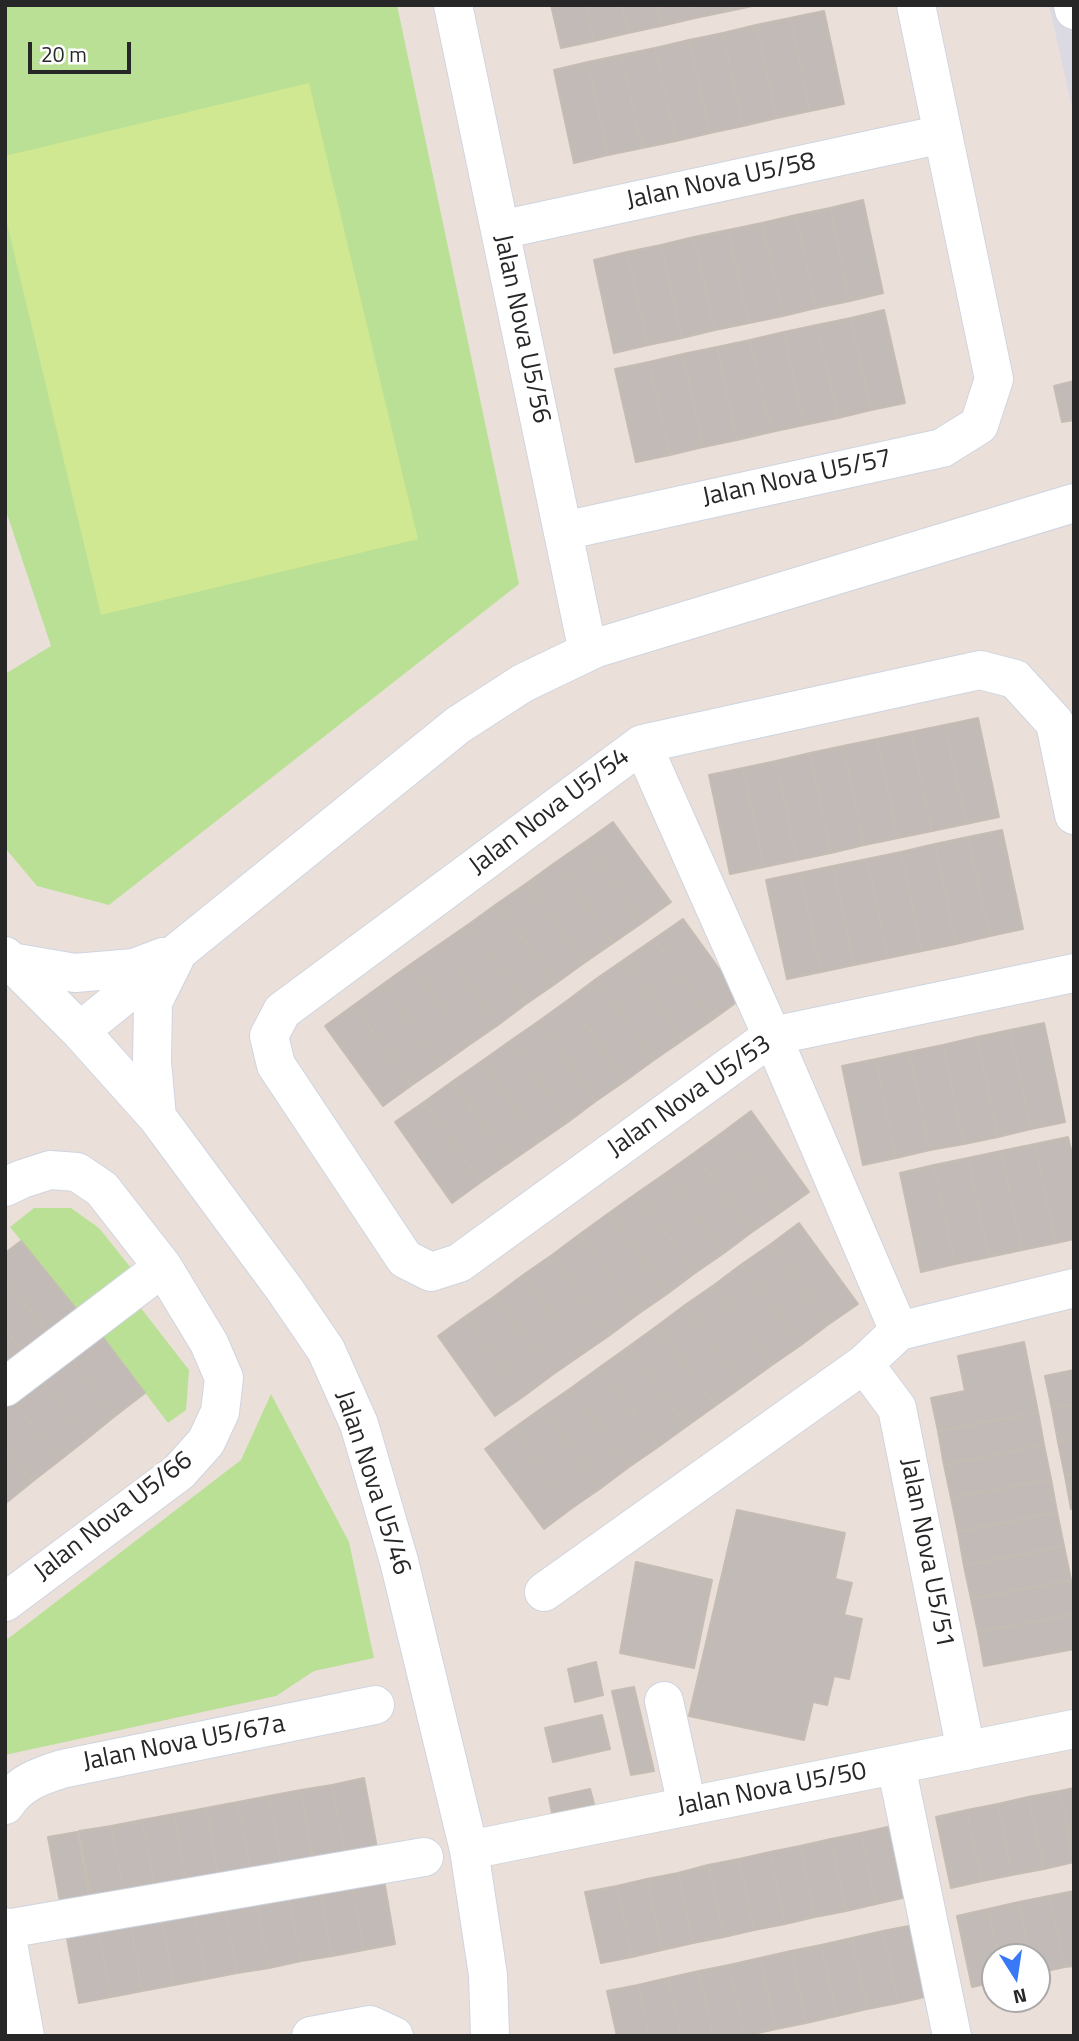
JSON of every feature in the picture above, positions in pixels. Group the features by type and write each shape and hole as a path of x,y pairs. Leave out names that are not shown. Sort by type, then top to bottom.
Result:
{"street":[{"name":"Jalan Nova U5/56","path":"453,5 588,652"},
{"path":"916,5 943,134"},
{"name":"Jalan Nova U5/58","path":"500,230 943,134"},
{"name":"Jalan Nova U5/57","path":"563,531 942,448 979,425 994,379 943,134"},
{"path":"80,1031 458,724 523,683 596,648 1074,503"},
{"name":"Jalan Nova U5/54","path":"459,1263 431,1272 405,1259 276,1065 269,1036 282,1011 642,744 980,670 1015,679 1055,723 1074,815"},
{"path":"642,744 899,1331"},
{"path":"8,959 75,973 134,968 179,950"},
{"path":"156,1117 152,1062 153,1002 179,950"},
{"name":"Jalan Nova U5/46","path":"8,959 80,1031 156,1117 327,1350 359,1424 399,1561 470,1850 488,1975 490,2036"},
{"name":"Jalan Nova U5/53","path":"459,1263 772,1036 1074,973"},
{"name":"Jalan Nova U5/66","path":"5,1187 50,1170 77,1172 102,1189 163,1267 209,1343 224,1378 220,1412 216,1422 206,1442 178,1472 5,1602"},
{"path":"5,1387 163,1267"},
{"path":"544,1592 864,1364 899,1331 1074,1288"},
{"name":"Jalan Nova U5/51","path":"864,1364 897,1408 966,1751"},
{"path":"664,1701 687,1806"},
{"name":"Jalan Nova U5/67a","path":"5,1805 14,1792 37,1777 62,1769 375,1705"},
{"name":"Jalan Nova U5/50","path":"470,1850 1074,1730"},
{"path":"896,1765 953,2036"},
{"path":"25,2036 5,1928 425,1857"},
{"path":"311,2036 370,2025 394,2036"}],"shaded area":[{"path":"1049,5 1074,5 1074,116"}],"green space":[{"path":"5,5 397,5 519,584 109,905 37,886 5,848 5,674 51,646 5,508"},
{"path":"309,83 418,539 101,615 5,215 5,156"},
{"path":"34,1208 71,1208 99,1228 135,1273 81,1315 10,1227"},
{"path":"137,1303 189,1370 186,1410 168,1423 99,1332"},
{"path":"271,1394 349,1542 374,1658 314,1671 276,1696 5,1755 5,1641 241,1460"}],"building":[{"path":"551,5 586,5 594,41 561,48"},
{"path":"586,5 622,5 628,33 594,41"},
{"path":"622,5 657,5 661,26 628,33"},
{"path":"657,5 692,5 695,18 661,26"},
{"path":"692,5 728,5 729,11 695,18"},
{"path":"728,5 757,5 729,11"},
{"path":"824,11 844,104 810,111 790,18"},
{"path":"790,18 810,111 777,118 756,25"},
{"path":"756,25 777,118 743,126 723,33"},
{"path":"723,33 743,126 710,133 689,40"},
{"path":"689,40 710,133 676,141 655,48"},
{"path":"655,48 676,141 642,148 621,55"},
{"path":"621,55 642,148 608,155 588,62"},
{"path":"588,62 608,155 574,163 554,70"},
{"path":"863,200 883,293 850,301 830,208"},
{"path":"830,208 850,301 816,308 796,215"},
{"path":"796,215 816,308 783,316 762,223"},
{"path":"762,223 783,316 749,323 728,230"},
{"path":"728,230 749,323 715,330 694,237"},
{"path":"694,237 715,330 682,338 661,245"},
{"path":"661,245 682,338 648,345 627,252"},
{"path":"627,252 648,345 614,353 594,260"},
{"path":"884,310 905,403 871,410 851,318"},
{"path":"851,318 871,410 838,418 817,325"},
{"path":"817,325 838,418 804,425 784,332"},
{"path":"784,332 804,425 771,432 750,340"},
{"path":"750,340 771,432 737,440 717,347"},
{"path":"717,347 737,440 703,447 683,354"},
{"path":"683,354 703,447 670,455 649,362"},
{"path":"649,362 670,455 636,462 615,369"},
{"path":"1074,381 1074,420 1062,422 1054,386"},
{"path":"978,718 999,817 966,824 945,725"},
{"path":"945,725 966,824 932,831 911,732"},
{"path":"911,732 932,831 898,838 877,739"},
{"path":"877,739 898,838 864,845 843,746"},
{"path":"843,746 864,845 831,853 810,753"},
{"path":"810,753 831,853 797,860 776,761"},
{"path":"776,761 797,860 764,867 743,768"},
{"path":"743,768 764,867 730,874 709,775"},
{"path":"613,822 671,902 642,923 585,842"},
{"path":"1002,830 1023,929 990,936 968,837"},
{"path":"968,837 990,936 956,944 935,844"},
{"path":"585,842 642,923 613,943 556,862"},
{"path":"935,844 956,944 922,951 901,852"},
{"path":"901,852 922,951 888,958 867,859"},
{"path":"867,859 888,958 854,965 833,866"},
{"path":"556,862 613,943 584,963 527,883"},
{"path":"833,866 854,965 821,972 800,873"},
{"path":"800,873 821,972 787,979 766,880"},
{"path":"527,883 584,963 555,984 498,903"},
{"path":"498,903 555,984 526,1004 469,924"},
{"path":"683,919 741,999 712,1020 654,939"},
{"path":"469,924 526,1004 498,1025 440,944"},
{"path":"654,939 712,1020 683,1040 625,959"},
{"path":"440,944 498,1025 469,1045 411,964"},
{"path":"625,959 683,1040 654,1060 596,979"},
{"path":"411,964 469,1045 441,1065 383,984"},
{"path":"596,979 654,1060 625,1081 568,1000"},
{"path":"383,984 441,1065 412,1085 354,1005"},
{"path":"568,1000 625,1081 596,1101 539,1021"},
{"path":"354,1005 412,1085 383,1106 325,1026"},
{"path":"539,1021 596,1101 568,1122 510,1041"},
{"path":"1044,1023 1065,1122 1031,1129 1010,1030"},
{"path":"1010,1030 1031,1129 998,1137 977,1037"},
{"path":"977,1037 998,1137 964,1144 943,1045"},
{"path":"510,1041 568,1122 539,1142 482,1061"},
{"path":"943,1045 964,1144 930,1150 909,1052"},
{"path":"909,1052 930,1150 896,1158 876,1059"},
{"path":"876,1059 896,1158 863,1165 842,1066"},
{"path":"482,1061 539,1142 510,1162 453,1081"},
{"path":"453,1081 510,1162 481,1182 424,1102"},
{"path":"424,1102 481,1182 452,1203 395,1122"},
{"path":"751,1111 809,1192 781,1212 723,1132"},
{"path":"723,1132 781,1212 752,1232 694,1153"},
{"path":"1068,1137 1074,1162 1074,1239 1056,1243 1035,1144"},
{"path":"1035,1144 1056,1243 1022,1250 1001,1151"},
{"path":"1001,1151 1022,1250 989,1257 968,1158"},
{"path":"694,1153 752,1232 724,1253 666,1173"},
{"path":"968,1158 989,1257 955,1264 934,1165"},
{"path":"934,1165 955,1264 921,1272 900,1173"},
{"path":"666,1173 724,1253 695,1273 637,1193"},
{"path":"637,1193 695,1273 667,1294 609,1213"},
{"path":"609,1213 667,1294 638,1314 580,1234"},
{"path":"799,1223 858,1304 829,1324 771,1244"},
{"path":"580,1234 638,1314 610,1335 552,1255"},
{"path":"21,1241 81,1315 52,1338 5,1280 5,1253"},
{"path":"771,1244 829,1324 801,1345 742,1264"},
{"path":"552,1255 610,1335 581,1355 523,1275"},
{"path":"742,1264 801,1345 772,1365 714,1285"},
{"path":"523,1275 581,1355 552,1375 495,1296"},
{"path":"5,1280 52,1338 28,1357 5,1329"},
{"path":"714,1285 772,1365 743,1386 685,1305"},
{"path":"495,1296 552,1375 524,1396 466,1316"},
{"path":"685,1305 743,1386 715,1406 657,1326"},
{"path":"466,1316 524,1396 495,1416 438,1336"},
{"path":"657,1326 715,1406 687,1426 628,1347"},
{"path":"5,1329 28,1357 5,1375"},
{"path":"99,1332 145,1393 115,1416 68,1356"},
{"path":"1024,1342 1038,1412 938,1431 931,1398 965,1391 958,1356"},
{"path":"628,1347 687,1426 658,1447 600,1367"},
{"path":"68,1356 115,1416 88,1438 40,1378"},
{"path":"600,1367 658,1447 629,1467 571,1388"},
{"path":"1074,1370 1074,1404 1052,1409 1045,1376"},
{"path":"40,1378 88,1438 60,1460 12,1399"},
{"path":"571,1388 629,1467 601,1488 542,1408"},
{"path":"12,1399 60,1460 33,1481 5,1447 5,1404"},
{"path":"1074,1404 1074,1439 1058,1442 1052,1409"},
{"path":"542,1408 601,1488 572,1508 514,1428"},
{"path":"1038,1412 1044,1445 944,1465 938,1431"},
{"path":"514,1428 572,1508 544,1529 485,1449"},
{"path":"1074,1439 1074,1474 1065,1476 1058,1442"},
{"path":"1044,1445 1051,1479 951,1498 944,1465"},
{"path":"5,1447 33,1481 6,1503 5,1502"},
{"path":"1074,1474 1074,1509 1071,1509 1065,1476"},
{"path":"1051,1479 1057,1512 958,1532 951,1498"},
{"path":"737,1510 845,1533 835,1579 852,1583 844,1615 862,1619 849,1679 834,1676 827,1705 813,1702 804,1740 689,1716"},
{"path":"1057,1512 1064,1546 964,1566 958,1532"},
{"path":"1064,1546 1071,1580 971,1599 964,1566"},
{"path":"636,1562 712,1580 694,1668 620,1653"},
{"path":"1071,1580 1074,1614 978,1632 971,1599"},
{"path":"1074,1614 1074,1649 984,1666 978,1632"},
{"path":"596,1662 603,1695 575,1702 568,1669"},
{"path":"634,1687 654,1771 631,1775 612,1691"},
{"path":"602,1715 610,1749 553,1762 545,1728"},
{"path":"364,1778 377,1848 345,1854 332,1785"},
{"path":"332,1785 345,1854 313,1860 301,1790"},
{"path":"1074,1788 1074,1860 1060,1791"},
{"path":"590,1789 594,1804 552,1813 549,1798"},
{"path":"301,1790 313,1860 282,1866 269,1796"},
{"path":"1060,1791 1074,1862 1044,1869 1028,1797"},
{"path":"269,1796 282,1866 251,1872 238,1802"},
{"path":"1028,1797 1044,1869 1012,1875 998,1804"},
{"path":"238,1802 251,1872 219,1877 206,1808"},
{"path":"998,1804 1012,1875 982,1881 967,1810"},
{"path":"206,1808 219,1877 187,1884 174,1814"},
{"path":"967,1810 982,1881 951,1888 936,1817"},
{"path":"174,1814 187,1884 155,1889 142,1820"},
{"path":"142,1820 155,1889 124,1895 111,1826"},
{"path":"111,1826 124,1895 92,1901 79,1831"},
{"path":"892,1826 907,1897 876,1904 861,1833"},
{"path":"77,1832 90,1901 61,1907 48,1837"},
{"path":"861,1833 876,1904 846,1911 831,1839"},
{"path":"831,1839 846,1911 815,1917 800,1846"},
{"path":"800,1846 815,1917 785,1924 770,1852"},
{"path":"770,1852 785,1924 754,1930 739,1859"},
{"path":"739,1859 754,1930 724,1937 708,1865"},
{"path":"708,1865 724,1937 693,1943 678,1873"},
{"path":"678,1873 693,1943 662,1950 647,1879"},
{"path":"383,1874 395,1944 364,1950 351,1880"},
{"path":"647,1879 662,1950 632,1957 617,1886"},
{"path":"351,1880 364,1950 332,1956 319,1886"},
{"path":"319,1886 332,1956 301,1961 288,1892"},
{"path":"617,1886 632,1957 601,1963 585,1892"},
{"path":"1074,1891 1074,1966 1065,1967 1049,1896"},
{"path":"288,1892 301,1961 269,1968 256,1898"},
{"path":"1049,1896 1065,1967 1051,1970 1051,1943 1027,1943 1019,1902"},
{"path":"256,1898 269,1968 237,1973 224,1904"},
{"path":"1019,1902 1027,1943 995,1943 988,1909"},
{"path":"224,1904 237,1973 206,1979 193,1910"},
{"path":"988,1909 995,1943 981,1943 981,1985 972,1987 957,1916"},
{"path":"193,1910 206,1979 174,1985 161,1915"},
{"path":"161,1915 174,1985 142,1991 130,1921"},
{"path":"130,1921 142,1991 111,1997 98,1927"},
{"path":"914,1925 929,1996 898,2003 883,1931"},
{"path":"98,1927 111,1997 79,2003 66,1933"},
{"path":"883,1931 898,2003 867,2009 852,1938"},
{"path":"852,1938 867,2009 837,2016 821,1945"},
{"path":"821,1945 837,2016 806,2023 791,1951"},
{"path":"791,1951 806,2023 776,2029 760,1958"},
{"path":"760,1958 776,2029 745,2036 729,1965"},
{"path":"729,1965 745,2036 713,2036 699,1971"},
{"path":"699,1971 713,2036 681,2036 668,1978"},
{"path":"668,1978 681,2036 649,2036 638,1985"},
{"path":"638,1985 649,2036 617,2036 607,1991"}]}
